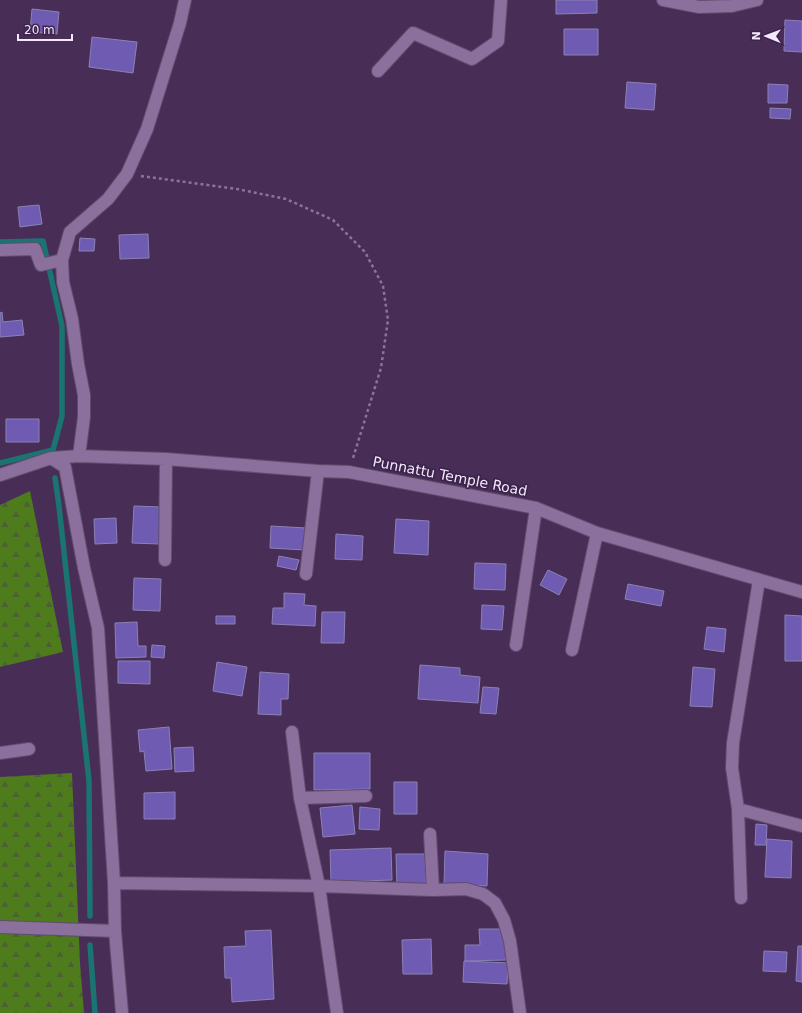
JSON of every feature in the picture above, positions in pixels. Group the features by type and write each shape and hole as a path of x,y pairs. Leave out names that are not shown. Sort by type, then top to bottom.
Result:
{"street":[{"path":"79,456 84,417 84,395 72,319 63,282 61,260 70,232 108,199 127,174 147,129 180,23 185,0"},
{"path":"378,71 413,33 472,59 498,41 501,0"},
{"path":"663,0 699,7 732,6 757,0"},
{"path":"0,250 35,249 41,265 61,260"},
{"name":"Punnattu Temple Road","path":"0,475 51,458 79,456 166,459 349,472 536,508 597,533 802,592"},
{"path":"51,458 65,467 84,568 98,628 114,883 115,931 122,1013"},
{"path":"165,560 166,459"},
{"path":"306,574 318,471"},
{"path":"516,645 536,508"},
{"path":"572,650 597,533"},
{"path":"741,898 738,809 732,768 732,743 759,580"},
{"path":"292,732 300,798 319,886 337,1013"},
{"path":"0,753 29,749"},
{"path":"300,798 366,796"},
{"path":"738,809 802,826"},
{"path":"430,834 432,890"},
{"path":"114,883 319,886 432,890 466,889 483,894 495,903 504,920 510,941 520,1013"},
{"path":"0,927 115,931"}],"path":[{"path":"127,174 237,189 286,199 333,220 365,252 383,286 388,320 381,368 349,472"}],"green space":[{"path":"30,491 63,652 0,667 0,505"},
{"path":"72,773 80,963 84,1013 0,1013 0,777"}],"building":[{"path":"556,0 597,0 597,13 556,14"},
{"path":"32,9 59,12 57,34 30,32"},
{"path":"785,20 802,21 802,52 784,51"},
{"path":"564,29 598,29 598,55 564,55"},
{"path":"92,37 137,42 133,73 89,67"},
{"path":"627,82 656,84 654,110 625,108"},
{"path":"768,84 788,85 787,103 768,103"},
{"path":"770,108 791,109 790,119 770,118"},
{"path":"39,205 42,224 20,227 18,207"},
{"path":"148,234 149,258 120,259 119,235"},
{"path":"80,238 95,239 94,251 79,251"},
{"path":"2,312 3,322 22,320 24,335 0,337 0,313"},
{"path":"6,419 39,419 39,442 6,442"},
{"path":"134,506 161,507 159,544 132,543"},
{"path":"116,518 117,543 95,544 94,519"},
{"path":"396,519 429,521 428,555 394,553"},
{"path":"271,526 306,528 305,550 270,548"},
{"path":"336,534 363,536 362,560 335,559"},
{"path":"279,556 299,560 296,570 277,566"},
{"path":"475,563 506,564 505,590 474,589"},
{"path":"548,570 567,579 559,595 540,585"},
{"path":"134,578 161,579 160,611 133,610"},
{"path":"628,584 664,591 661,606 625,599"},
{"path":"284,593 305,594 304,605 316,606 315,626 272,624 273,608 284,608"},
{"path":"482,605 504,606 502,630 481,629"},
{"path":"322,612 345,612 344,643 321,643"},
{"path":"785,615 802,616 802,661 785,661"},
{"path":"216,616 235,616 235,624 216,624"},
{"path":"137,622 138,646 146,646 146,657 116,658 115,623"},
{"path":"707,627 726,629 724,652 704,649"},
{"path":"152,645 165,646 164,658 151,657"},
{"path":"118,661 150,661 150,684 118,683"},
{"path":"217,662 247,667 242,696 213,691"},
{"path":"420,665 460,668 460,675 480,677 478,703 418,699"},
{"path":"693,667 715,669 712,707 690,706"},
{"path":"260,672 289,674 288,699 281,699 281,715 258,714"},
{"path":"483,687 499,688 496,714 480,713"},
{"path":"169,727 172,769 146,771 144,751 140,752 138,730"},
{"path":"193,747 194,771 175,772 174,748"},
{"path":"314,753 370,753 370,789 314,790"},
{"path":"394,782 417,782 417,814 394,814"},
{"path":"175,792 175,819 144,819 144,793"},
{"path":"352,805 355,834 323,837 320,808"},
{"path":"360,807 380,809 379,830 359,829"},
{"path":"756,824 767,825 766,845 755,845"},
{"path":"767,839 792,841 791,878 765,877"},
{"path":"391,848 392,880 331,882 330,850"},
{"path":"445,851 488,854 487,886 444,884"},
{"path":"396,854 425,854 426,887 397,887"},
{"path":"479,929 505,929 506,960 465,961 465,945 480,945"},
{"path":"271,930 274,999 232,1002 231,978 225,978 224,947 246,946 245,931"},
{"path":"431,939 432,974 403,974 402,940"},
{"path":"798,946 802,946 802,982 796,981"},
{"path":"764,951 787,952 786,972 763,971"},
{"path":"464,961 508,963 507,984 463,982"}],"waterway":[{"path":"0,242 43,241 62,326 62,416 53,450 0,463"},
{"path":"55,478 89,781 90,916"},
{"path":"90,945 95,1013"}]}
